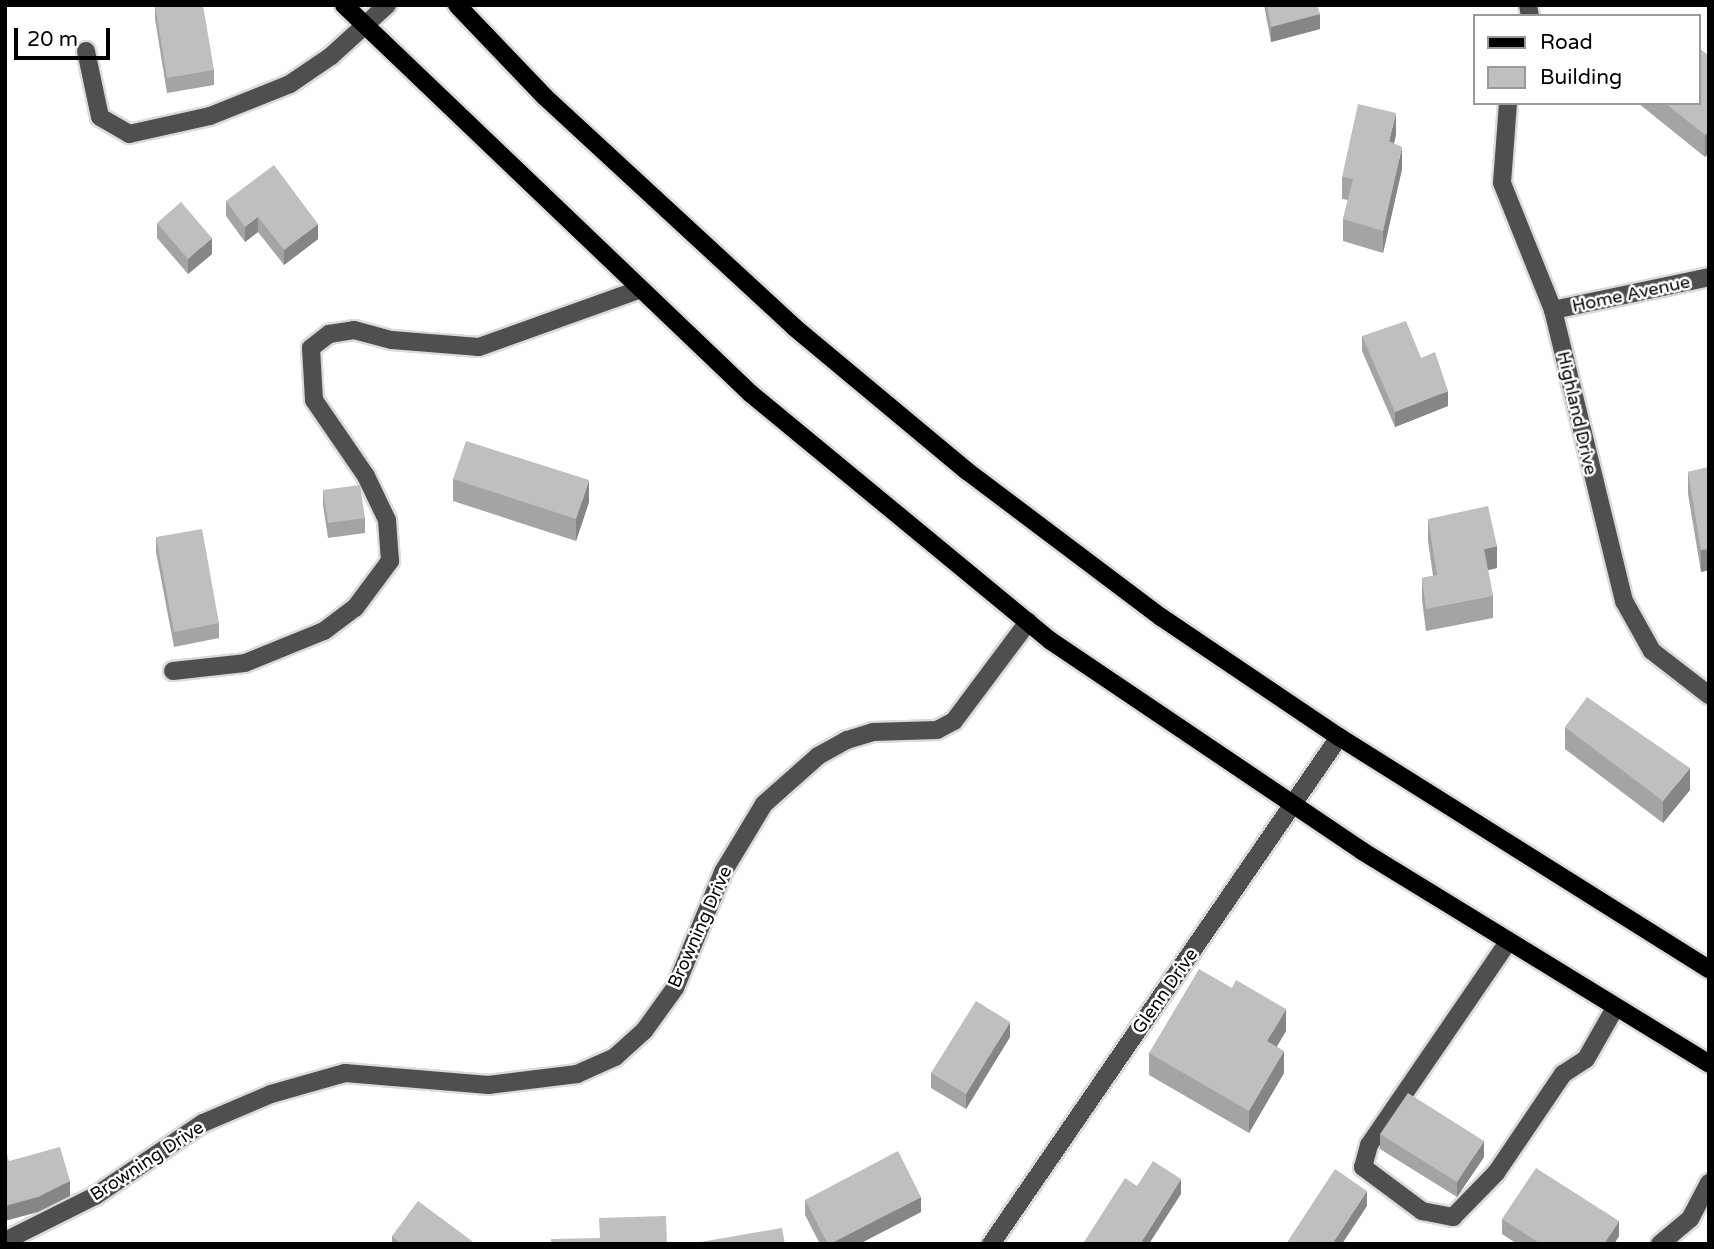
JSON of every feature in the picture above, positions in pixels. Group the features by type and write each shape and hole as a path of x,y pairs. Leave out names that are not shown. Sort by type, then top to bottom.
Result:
{"main road":[{"path":"344,5 638,290 750,393 916,534 1028,622 1293,805 1508,942 1709,1065"},
{"path":"457,5 545,97 794,327 967,471 1161,617 1339,737 1709,969"}],"street":[{"path":"86,51 100,117 129,134 210,116 290,84 331,57 363,24 387,5"},
{"name":"Highland Drive","path":"1508,105 1502,183 1553,310 1624,601 1652,651 1709,695"},
{"name":"Home Avenue","path":"1553,310 1709,278"},
{"path":"173,671 245,663 324,631 355,608 390,561 387,520 366,475 314,400 311,348 329,334 354,330 479,347 638,290"},
{"name":"Browning Drive","path":"5,1241 95,1196 203,1123 271,1094 345,1073 488,1085 576,1074 615,1057 644,1031 675,988 723,872 764,804 818,756 847,740 873,732 937,730 954,721 1028,622"},
{"name":"Glenn Drive","path":"991,1244 1339,737"},
{"path":"1508,942 1369,1145 1363,1167 1422,1211 1453,1217 1496,1173 1563,1074 1586,1059 1615,1008"},
{"path":"1660,1244 1690,1219 1709,1183"}],"building":[{"path":"155,5 203,5 214,70 167,78"},
{"path":"1267,5 1317,5 1320,14 1271,27"},
{"path":"1700,49 1709,56 1709,131 1705,135 1668,105 1700,105"},
{"path":"1358,104 1396,113 1389,141 1402,147 1383,231 1343,219 1353,179 1342,177"},
{"path":"274,165 318,224 284,250 258,217 245,227 226,201"},
{"path":"181,202 212,238 188,259 157,223"},
{"path":"1406,321 1421,358 1435,352 1448,391 1395,412 1362,336"},
{"path":"466,441 589,480 576,519 453,479"},
{"path":"1709,467 1709,549 1701,550 1688,472"},
{"path":"360,485 365,518 328,523 323,490"},
{"path":"1488,506 1497,546 1484,549 1493,596 1426,609 1422,578 1437,575 1428,519"},
{"path":"202,529 219,623 174,632 156,537"},
{"path":"1587,697 1690,768 1663,801 1565,727"},
{"path":"1199,969 1232,988 1236,980 1286,1009 1267,1041 1284,1051 1249,1111 1149,1053"},
{"path":"976,1001 1010,1022 966,1094 931,1073"},
{"path":"1408,1093 1484,1141 1457,1182 1380,1134"},
{"path":"60,1147 70,1181 38,1197 5,1206 5,1148 9,1161"},
{"path":"898,1151 921,1197 828,1244 805,1200"},
{"path":"1153,1161 1181,1179 1140,1244 1084,1242 1125,1178 1137,1186"},
{"path":"1536,1168 1619,1221 1604,1244 1541,1244 1502,1219"},
{"path":"1335,1169 1367,1191 1332,1244 1286,1244"},
{"path":"418,1201 476,1244 401,1244 392,1236"},
{"path":"666,1216 667,1244 551,1244 551,1239 600,1238 599,1218"},
{"path":"782,1228 785,1244 689,1244"}]}
